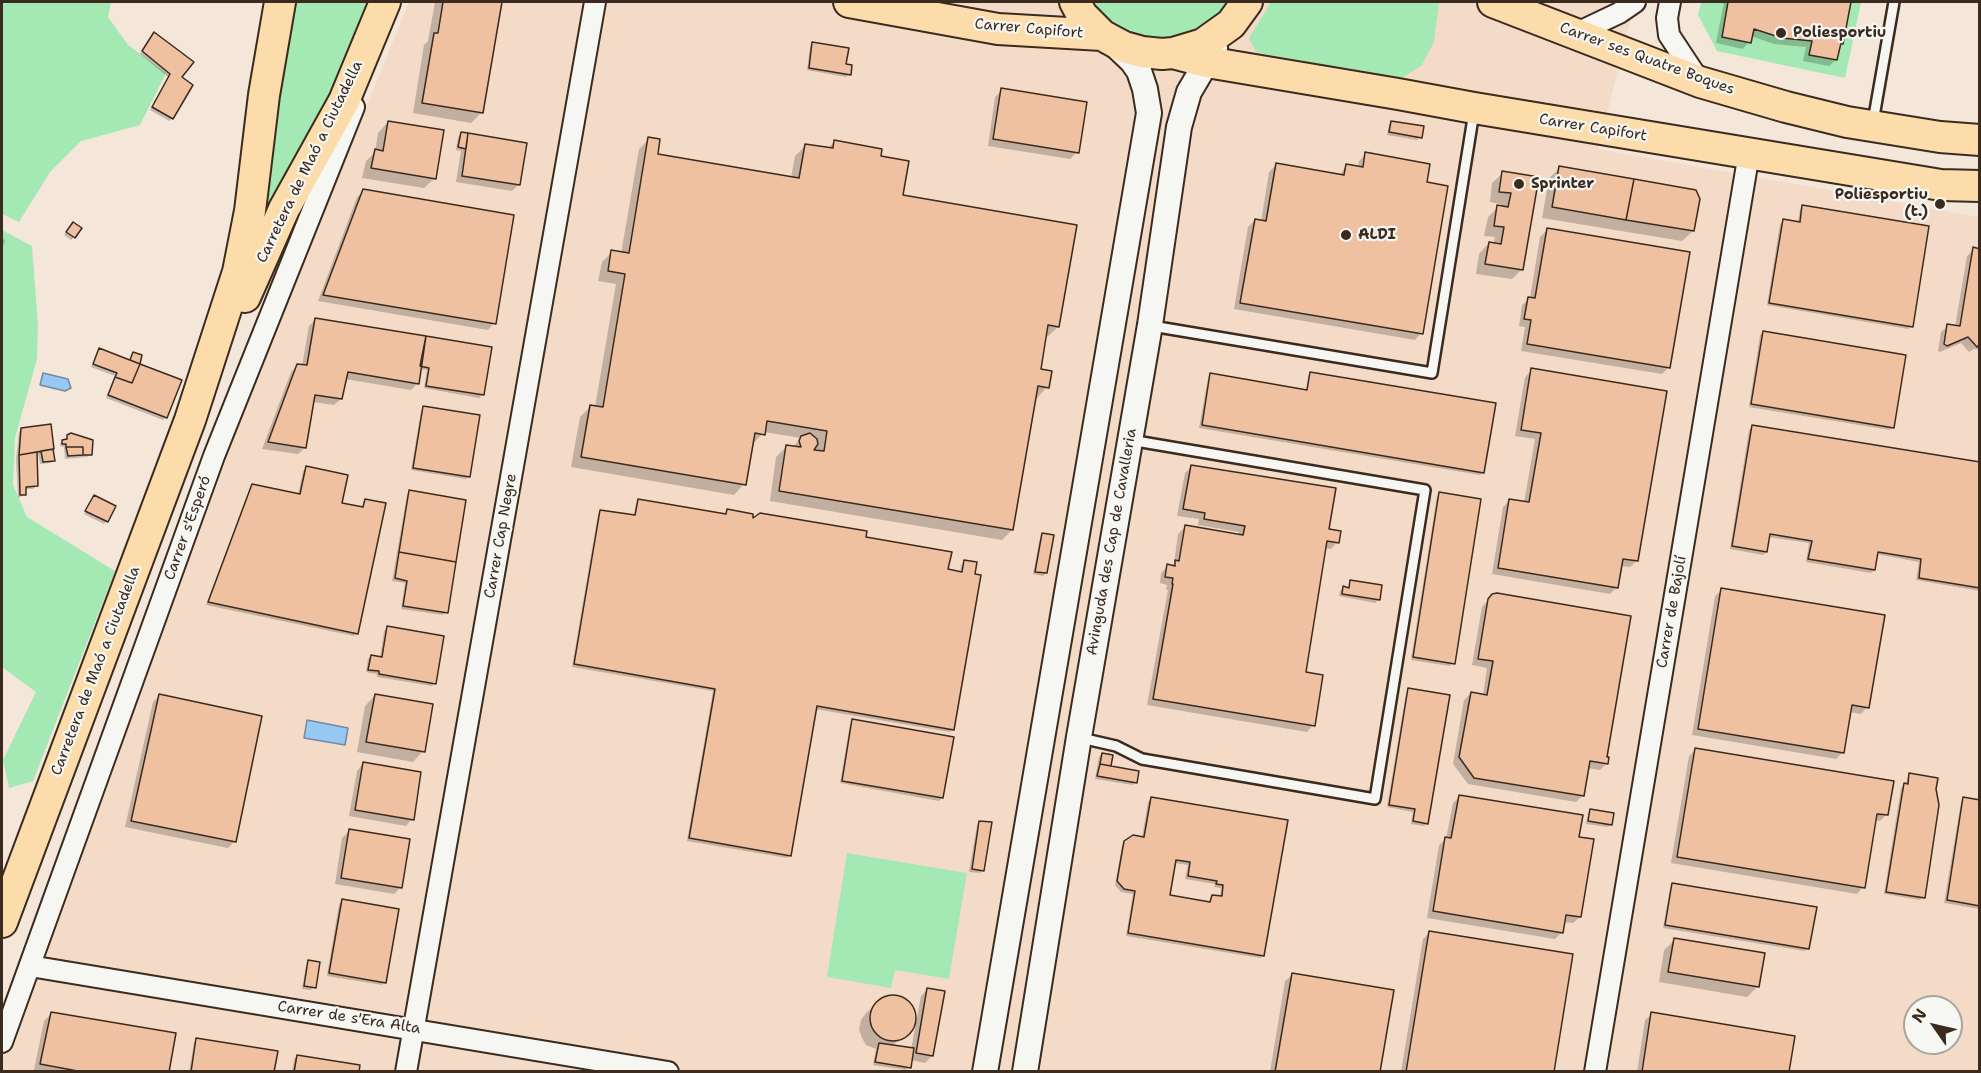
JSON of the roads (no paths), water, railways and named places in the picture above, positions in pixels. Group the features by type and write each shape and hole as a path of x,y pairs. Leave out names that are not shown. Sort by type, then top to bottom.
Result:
{"main road":[{"path":"264,95 263,46 268,2"},
{"name":"Carretera de Maó a Ciutadella","path":"2,922 190,420 238,272 250,211 264,95 280,2"},
{"name":"Carrer Capifort","path":"849,2 998,29 1107,38"},
{"path":"1075,2 1083,15 1107,38 1124,47 1142,52 1173,53 1203,44 1239,13"},
{"name":"Carrer ses Quatre Boques","path":"1493,2 1700,82 1796,110 1847,122 1940,137 1980,140"},
{"name":"Carretera de Maó a Ciutadella","path":"190,420 284,209 344,101 382,9"},
{"name":"Carrer Capifort","path":"1173,53 1207,62 1474,108 1941,185 1974,187"}],"street":[{"name":"Carrer Cap Negre","path":"406,1071 595,2"},
{"path":"1577,33 1619,13 1635,2"},
{"path":"1670,2 1667,18 1669,35 1700,82"},
{"name":"Carrer s'Esperó","path":"2,1042 214,456 312,216 359,93 382,9"},
{"name":"Avinguda des Cap de Cavalleria","path":"1025,1071 1078,737 1150,325 1179,127 1189,92 1239,13"},
{"path":"985,1071 1149,113 1139,71 1132,61 1107,38"},
{"name":"Carrer de Bajolí","path":"1595,1071 1749,153"},
{"name":"Carrer de s'Era Alta","path":"30,966 668,1071"}],"lane":[{"path":"1873,125 1894,2"},
{"path":"1150,325 1432,373 1474,108"},
{"path":"1078,737 1116,746 1142,759 1375,799 1425,490 1130,440"}],"water":[{"path":"43,373 68,379 71,388 65,391 40,385"},
{"path":"307,720 348,728 345,745 304,738"}],"place":[{"name":"Poliesportiu","path":"1781,33"},
{"name":"Sprinter","path":"1519,184"},
{"name":"Poliesportiu (t.)","path":"1940,204"},
{"name":"ALDI","path":"1346,235"}]}
